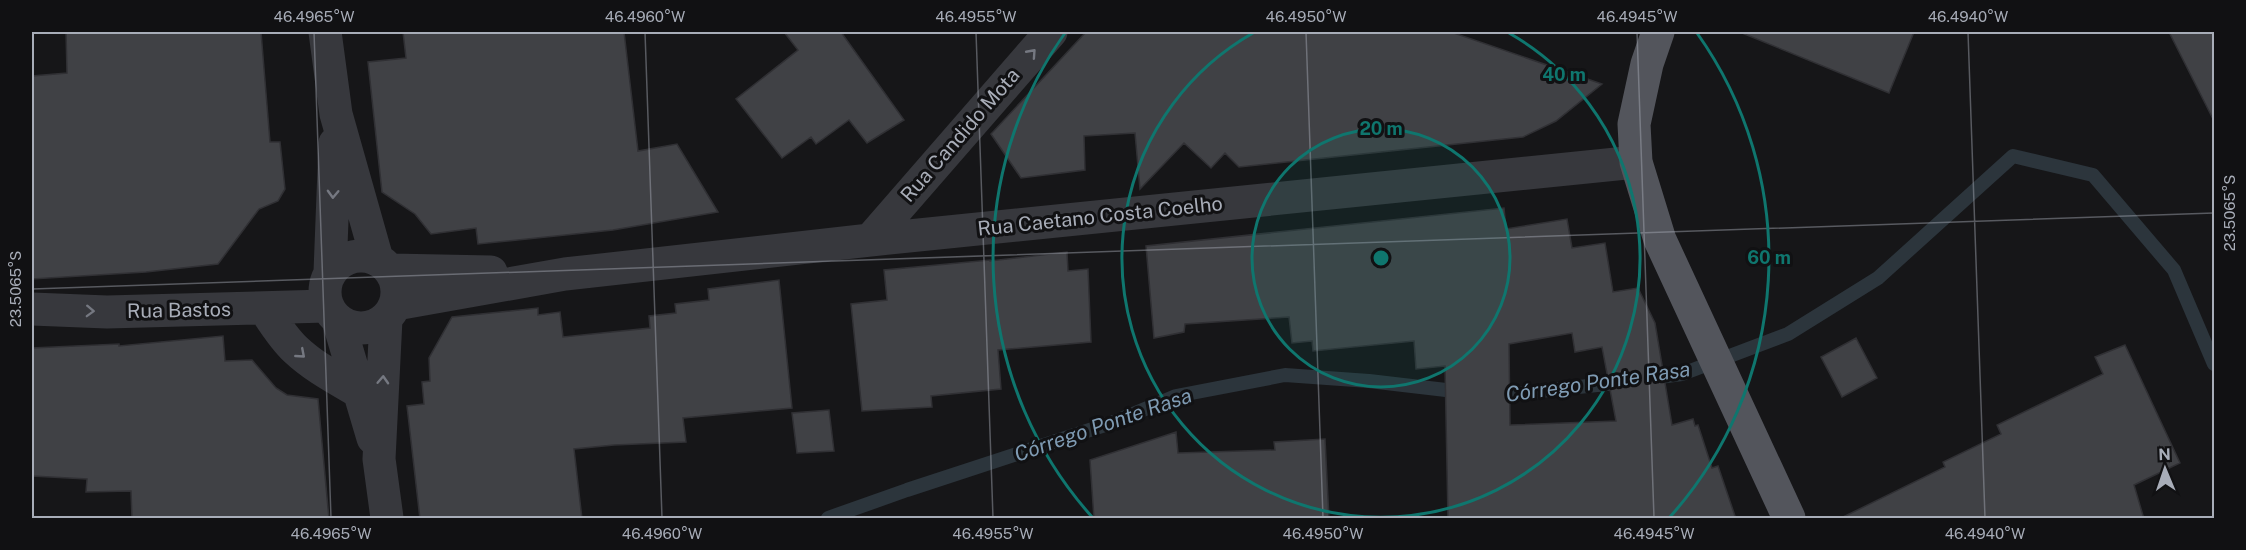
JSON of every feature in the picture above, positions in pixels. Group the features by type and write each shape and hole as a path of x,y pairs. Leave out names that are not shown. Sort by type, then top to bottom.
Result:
{"main road":[{"path":"1658,32 1647,64 1634,124 1636,162 1660,240 1789,519"}],"street":[{"path":"325,32 336,114 365,216 396,266 397,286 391,311 380,459 387,519"},
{"name":"Rua Candido Mota","path":"870,240 1051,32"},
{"path":"336,114 330,272 325,288 380,459"},
{"name":"Rua Caetano Costa Coelho","path":"391,311 565,274 870,240 1636,162"},
{"path":"365,216 396,266"},
{"path":"330,272 343,260 360,255 396,266"},
{"name":"Rua Caetano Costa Coelho","path":"396,266 565,274"},
{"path":"264,308 280,332 296,350 317,367 358,392"},
{"name":"Rua Bastos","path":"32,309 107,312 264,308 332,313"},
{"path":"332,313 353,328 371,327 391,311"}],"building":[{"path":"66,32 261,32 270,142 280,142 285,189 278,201 259,209 218,264 146,272 32,279 32,76 67,73"},
{"path":"403,32 624,32 638,151 677,144 718,212 613,230 478,244 476,228 431,234 415,214 382,192 368,62 406,58"},
{"path":"784,32 841,32 904,120 867,143 849,120 816,144 811,137 782,158 736,99 798,50"},
{"path":"1086,32 1451,32 1602,84 1556,121 1523,137 1239,167 1225,153 1211,168 1184,143 1140,189 1135,133 1084,136 1085,170 1021,178 991,134"},
{"path":"1742,32 1914,32 1889,93"},
{"path":"2169,32 2214,32 2214,121"},
{"path":"1504,208 1506,229 1567,219 1572,248 1605,243 1613,292 1638,288 1655,323 1672,425 1693,419 1695,426 1698,425 1712,468 1718,466 1736,519 1448,519 1445,366 1416,369 1414,341 1313,351 1312,341 1292,343 1289,317 1185,324 1184,332 1154,338 1146,246","holes":["1572,333 1575,352 1602,347 1616,421 1510,425 1509,344"]},
{"path":"1067,252 1068,271 1088,269 1091,342 998,350 1001,389 931,396 932,407 862,411 851,304 887,300 884,270"},
{"path":"779,280 792,408 683,418 686,442 574,449 582,519 420,519 407,406 424,404 422,382 430,381 429,358 452,317 538,308 538,315 560,312 563,337 650,328 649,316 676,313 675,304 709,300 708,289"},
{"path":"223,336 225,361 252,360 276,388 287,395 318,399 329,519 132,519 131,491 86,492 87,479 32,476 32,348 119,344 119,346"},
{"path":"1856,338 1877,378 1842,397 1821,357"},
{"path":"2125,345 2180,463 2134,485 2144,519 1839,519 1945,467 1943,462 2001,434 1997,425 2103,374 2095,357"},
{"path":"829,410 834,451 797,453 792,413"},
{"path":"1176,432 1178,453 1275,450 1274,442 1325,439 1329,519 1094,519 1090,460"}],"waterway":[{"name":"Córrego Ponte Rasa","path":"1645,379 1682,374 1788,334 1878,278 2013,156 2093,175 2174,270 2214,364"},
{"name":"Córrego Ponte Rasa","path":"828,518 1114,422 1176,396 1285,375 1369,381 1463,392"},
{"name":"Córrego Ponte Rasa","path":"1493,396 1626,382"}]}
